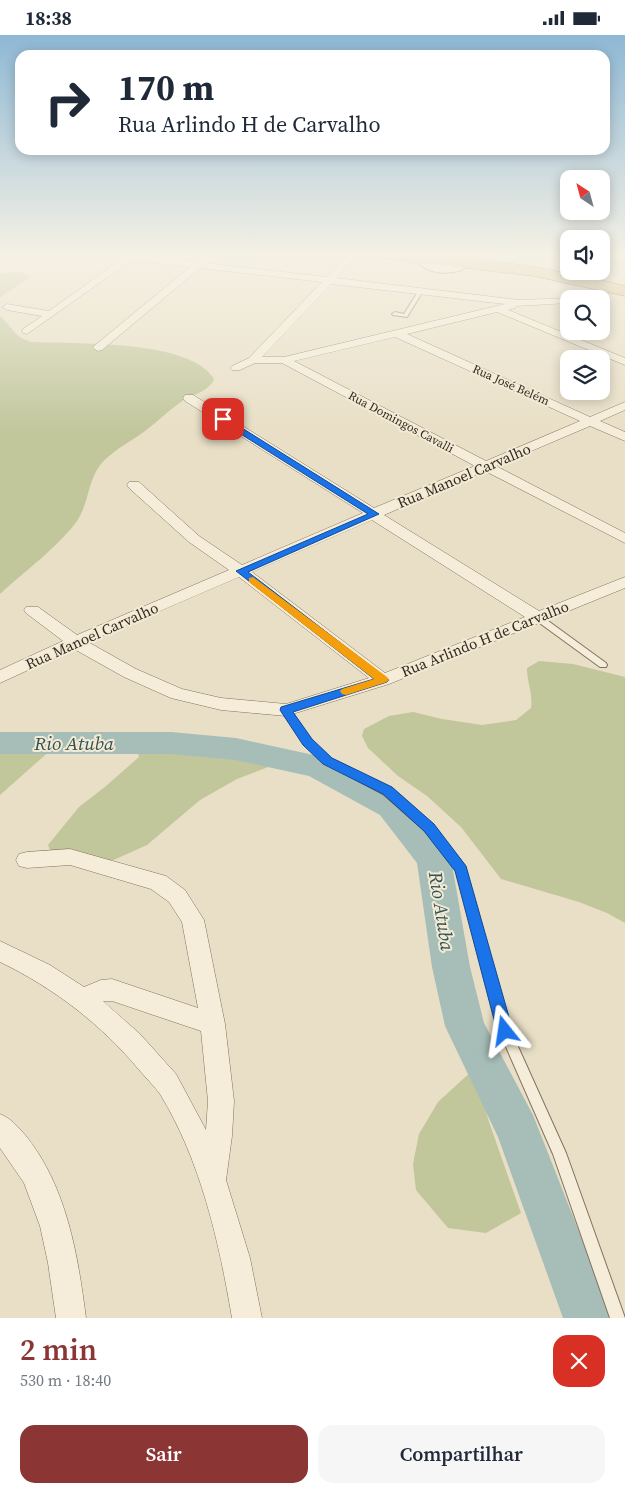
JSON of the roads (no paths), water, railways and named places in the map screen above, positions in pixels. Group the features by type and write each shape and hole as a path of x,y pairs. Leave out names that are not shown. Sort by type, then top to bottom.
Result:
{"street":[{"path":"27,331 51,314"},
{"path":"98,348 140,314"},
{"path":"236,368 253,360 296,314"},
{"path":"253,360 284,360 476,314"},
{"path":"509,314 625,362"},
{"name":"Rua José Belém","path":"396,333 625,437"},
{"name":"Rua Domingos Cavalli","path":"284,360 625,539"},
{"path":"189,398 537,617"},
{"name":"Rua Manoel Carvalho","path":"0,677 75,642 487,467 625,406"},
{"path":"134,485 194,539 241,571 383,680"},
{"name":"Rua Arlindo H de Carvalho","path":"286,710 383,680 625,582"},
{"path":"32,610 75,642 130,673 177,694 221,704 286,710"},
{"path":"27,860 70,857 158,883 173,893 186,908 193,920 213,1024 221,1101 220,1136 213,1179"},
{"path":"0,951 31,965 67,987 101,1013 133,1044 168,1085 193,1133 213,1179 229,1230 246,1318"},
{"path":"82,998 101,991 112,990 213,1024"},
{"path":"0,1127 13,1142 34,1173 48,1208 62,1264 71,1318"}],"lane":[{"path":"395,315 404,316 405,314"},
{"path":"537,617 603,665"},
{"path":"286,710 308,742 328,761 387,791 429,828 461,869 505,1031 559,1153 618,1318"}],"waterway":[{"name":"Rio Atuba","path":"0,743 171,743 236,749 318,767 392,806 434,859 451,967 465,1026 517,1130 588,1318"}]}
